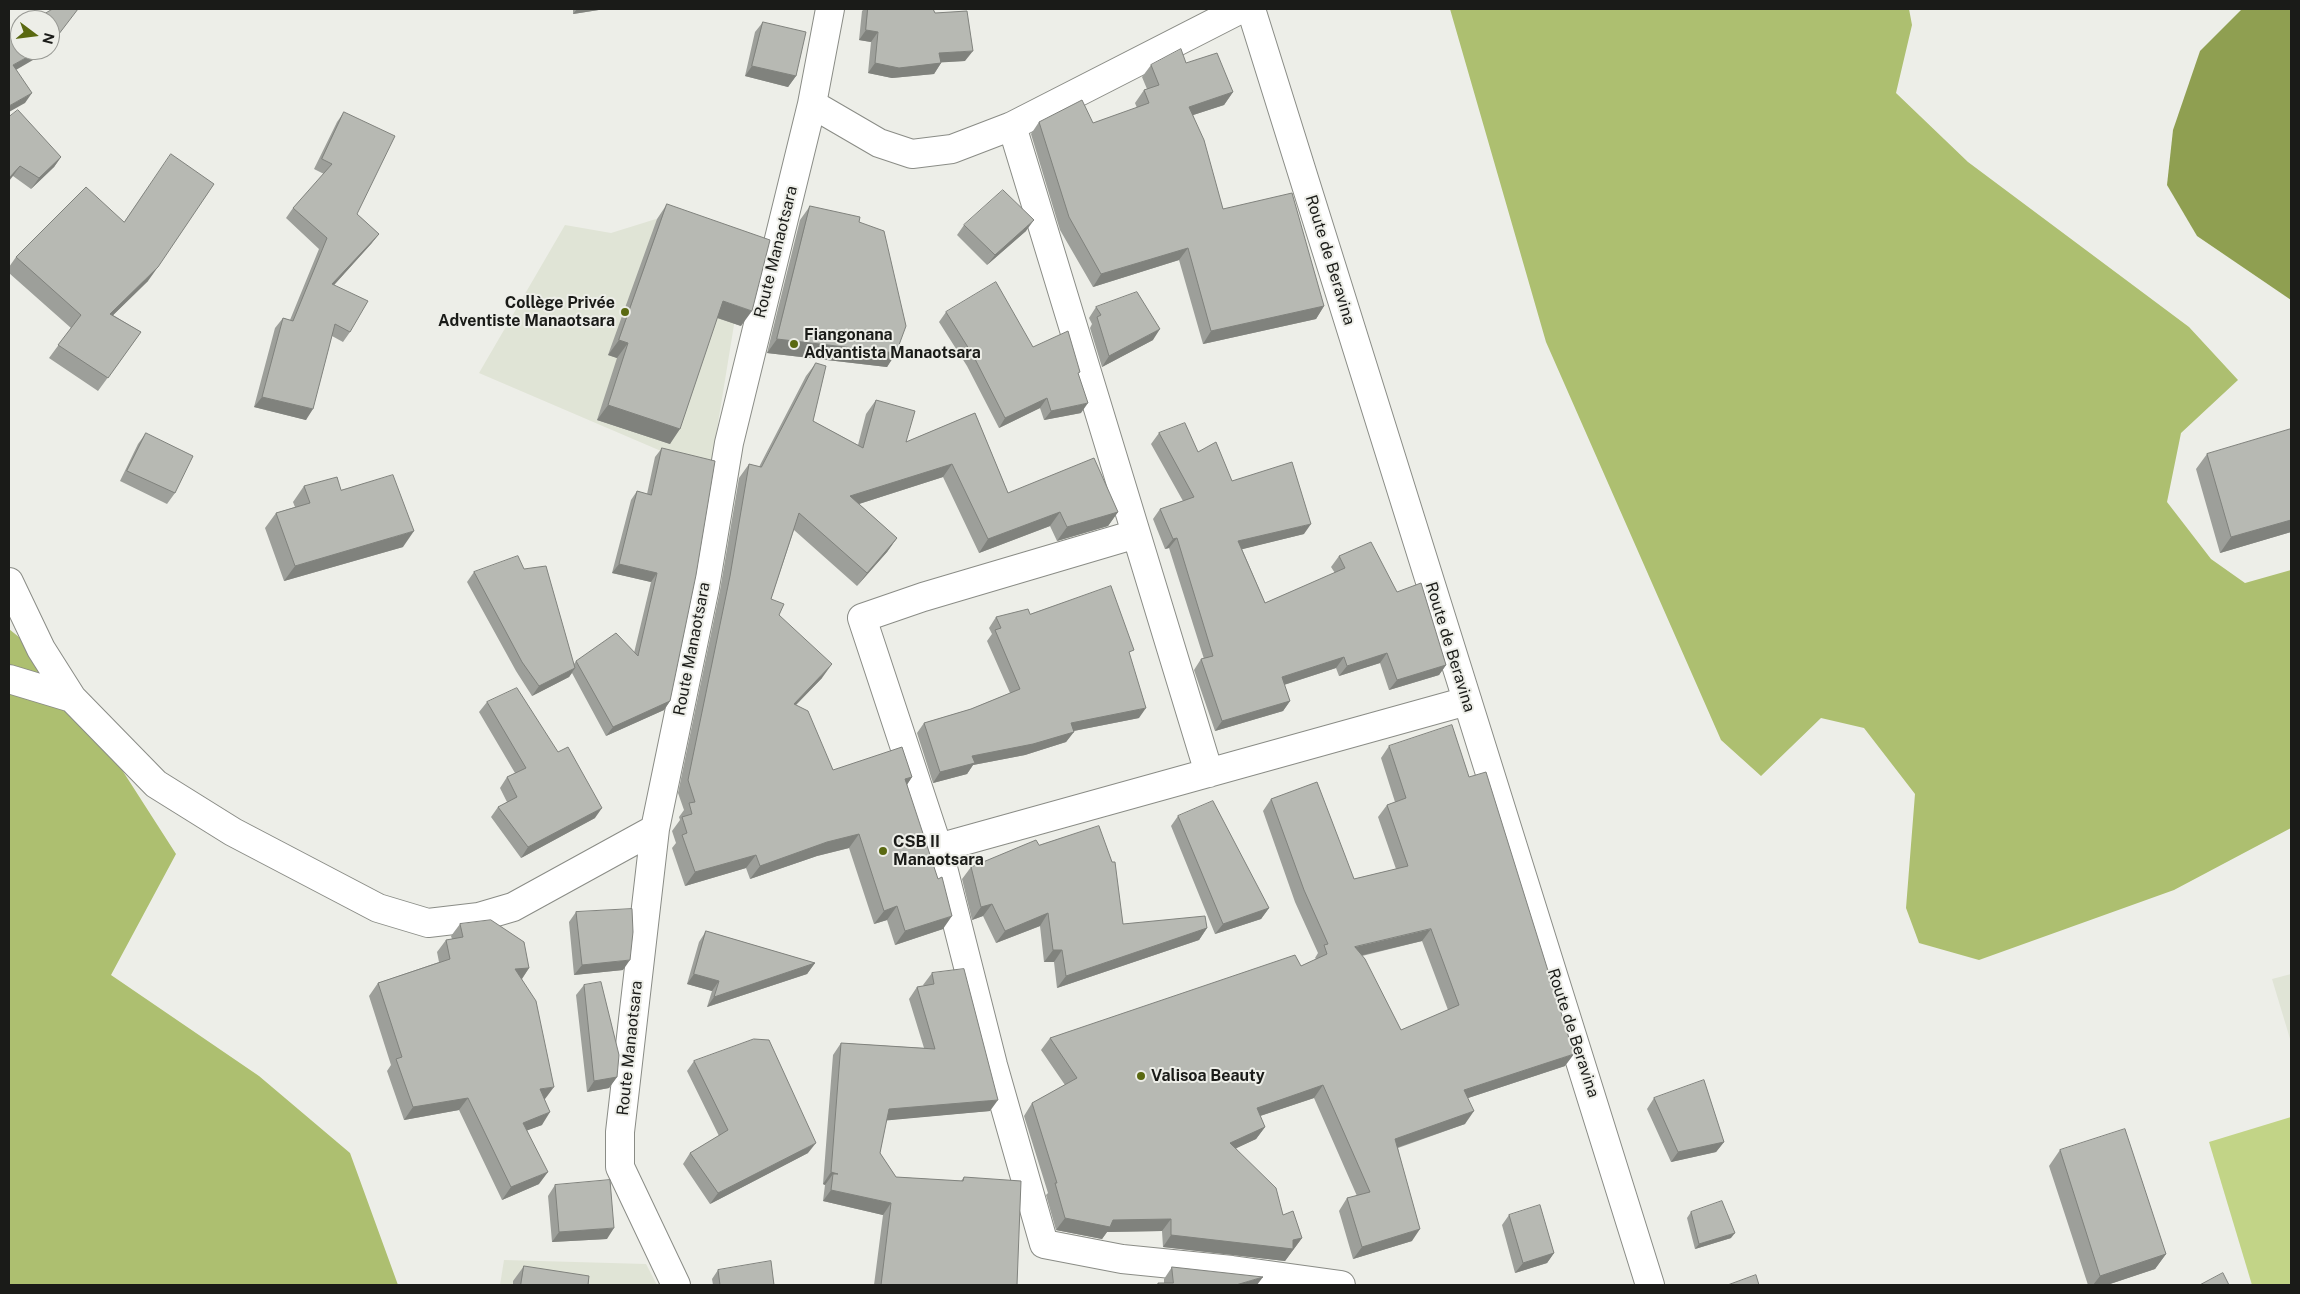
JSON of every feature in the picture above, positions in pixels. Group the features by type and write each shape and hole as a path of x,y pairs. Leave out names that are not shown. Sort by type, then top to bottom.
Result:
{"street":[{"name":"Route Manaotsara","path":"676,1285 620,1167 620,1132 655,829 705,587 728,443 812,104 830,9"},
{"path":"812,104 879,143 912,154 952,149 1012,126 1241,9"},
{"name":"Route de Beravina","path":"1251,9 1650,1285"},
{"path":"1012,126 1209,773"},
{"path":"1136,534 922,597 862,618 938,848 993,1065 1044,1244 1122,1259 1232,1270 1341,1285"},
{"path":"9,582 41,649 72,698 156,784 233,832 378,908 428,923 479,917 514,907 655,829"},
{"path":"9,679 72,698"},
{"path":"938,848 1467,701"}],"shaded area":[{"path":"1450,9 1909,9 1912,25 1896,93 1968,162 2189,327 2238,380 2181,433 2167,502 2211,559 2245,583 2291,570 2291,828 2174,890 1979,960 1919,943 1906,908 1915,794 1864,728 1821,718 1761,776 1721,740 1546,342"},
{"path":"2242,9 2291,9 2291,300 2197,236 2167,185 2173,130 2200,51"},
{"name":"Collège Privée Adventiste Manaotsara","path":"656,219 746,251 712,460 675,457 479,373 565,225 611,233"},
{"path":"9,629 56,667 176,854 111,975 259,1076 350,1153 398,1285 9,1285"},
{"path":"2291,974 2291,1042 2272,979"},
{"path":"2291,1117 2291,1285 2252,1285 2209,1142"},
{"path":"504,1260 646,1264 657,1285 500,1285"}],"building":[{"path":"78,9 60,33 60,10 51,10"},
{"path":"868,9 933,9 935,13 967,11 973,51 939,53 941,63 899,68 875,63 878,32 866,30"},
{"path":"763,22 806,32 796,76 752,66"},
{"path":"9,35 10,60 22,60 13,65 32,93 9,106"},
{"path":"1181,49 1186,63 1217,53 1233,92 1189,107 1204,140 1223,209 1292,193 1324,306 1211,331 1188,248 1101,274 1069,217 1039,122 1082,100 1093,123 1149,103 1144,90 1159,85 1151,65"},
{"path":"18,110 61,157 39,178 20,166 9,178 9,117"},
{"path":"344,112 395,136 357,214 379,234 332,284 368,301 350,332 335,324 313,409 262,397 283,318 293,321 327,238 293,208 332,164 322,159"},
{"path":"171,154 214,184 158,267 110,314 141,332 108,378 58,345 81,315 16,257 86,187 124,222"},
{"path":"1003,190 1034,220 995,255 964,225"},
{"name":"Collège Privée Adventiste Manaotsara","path":"667,204 770,240 752,311 723,301 680,429 608,405 628,343 619,340"},
{"path":"810,206 860,217 859,222 884,231 906,326 896,353 777,339"},
{"path":"996,282 1033,347 1068,331 1080,372 1078,373 1088,403 1051,411 1047,398 1005,418 974,357 946,312"},
{"path":"1137,292 1160,329 1109,356 1097,317 1101,315 1096,307"},
{"path":"816,363 826,366 813,421 863,448 876,400 915,411 906,442 975,413 1008,493 1094,458 1118,512 1067,527 1060,512 988,539 952,464 850,496 897,538 867,573 799,513 771,599 784,604 779,615 832,664 794,704 808,711 833,770 902,747 912,777 905,779 938,879 942,877 952,916 905,931 897,906 884,911 859,834 827,842 760,866 756,855 695,872 682,835 687,833 682,817 692,814 689,803 695,802 688,780 730,576 749,464 761,467"},
{"path":"1185,423 1198,452 1216,442 1232,481 1292,462 1311,524 1238,541 1265,603 1345,568 1339,556 1371,542 1397,592 1421,583 1446,665 1397,680 1387,653 1347,666 1344,657 1282,677 1290,701 1222,721 1201,659 1213,656 1177,538 1173,539 1160,509 1194,497 1159,433"},
{"path":"2291,429 2291,520 2231,537 2207,454"},
{"path":"146,433 193,456 175,493 127,471"},
{"path":"662,448 715,461 696,575 670,701 613,727 576,661 616,633 638,656 657,573 619,564 637,491 651,495"},
{"path":"393,475 414,531 295,566 276,513 310,503 304,486 337,477 341,490"},
{"path":"518,556 524,569 546,566 575,668 539,686 522,662 474,572"},
{"path":"1111,586 1134,650 1129,652 1146,708 1071,723 1074,732 1033,744 972,756 975,763 940,772 924,723 971,709 1020,689 995,630 1001,628 996,617 1028,609 1030,614"},
{"path":"517,688 558,752 568,747 602,808 528,847 498,807 517,797 507,777 526,768 487,702"},
{"path":"1452,725 1469,777 1486,772 1574,1054 1464,1090 1474,1111 1395,1139 1420,1229 1362,1247 1347,1198 1370,1192 1323,1085 1257,1108 1265,1127 1230,1143 1276,1188 1283,1215 1293,1211 1302,1238 1293,1240 1293,1249 1171,1235 1171,1219 1113,1220 1110,1227 1065,1218 1055,1183 1057,1183 1032,1103 1077,1078 1050,1038 1295,955 1301,966 1327,954 1324,945 1328,944 1304,890 1271,799 1317,782 1354,879 1408,866 1387,805 1406,798 1389,746","holes":["1431,929 1459,1005 1401,1030 1365,959 1355,947"]},
{"path":"1213,801 1269,908 1223,924 1178,816"},
{"path":"1099,826 1112,862 1115,862 1123,924 1205,916 1207,928 1066,976 1062,950 1053,950 1048,913 1005,931 992,904 981,907 971,867 1036,840 1039,845"},
{"path":"632,909 633,932 630,960 582,965 576,912"},
{"path":"491,920 524,942 529,968 515,969 536,1001 554,1087 540,1089 550,1112 523,1123 548,1172 511,1187 468,1098 413,1107 396,1059 402,1057 378,983 450,959 446,940 463,937 460,924"},
{"path":"706,931 815,963 714,997 719,981 694,974"},
{"path":"964,969 998,1100 889,1109 880,1153 896,1177 963,1181 964,1177 1021,1181 1017,1285 881,1285 891,1203 831,1190 833,1174 838,1174 831,1172 841,1043 935,1049 917,987 934,984 932,973"},
{"path":"601,982 619,1055 617,1077 594,1081 584,985"},
{"path":"754,1039 769,1040 816,1143 718,1193 690,1153 728,1130 694,1061"},
{"path":"1704,1080 1724,1142 1678,1152 1654,1098"},
{"path":"2125,1129 2166,1254 2100,1276 2060,1150"},
{"path":"610,1180 614,1228 559,1232 555,1185"},
{"path":"1722,1201 1735,1233 1699,1244 1691,1212"},
{"path":"1540,1205 1554,1253 1523,1263 1509,1215"},
{"path":"771,1261 774,1285 720,1285 718,1270"},
{"path":"524,1266 589,1276 588,1285 521,1285"},
{"path":"1172,1267 1263,1277 1236,1285 1158,1285 1158,1283 1173,1283"},
{"path":"2223,1273 2229,1285 2200,1285"},
{"path":"1756,1275 1759,1285 1728,1285"}],"place":[{"name":"Collège Privée Adventiste Manaotsara","path":"625,312"},
{"name":"Fiangonana Advantista Manaotsara","path":"794,344"},
{"name":"CSB II Manaotsara","path":"883,851"},
{"name":"Valisoa Beauty","path":"1141,1076"}]}
